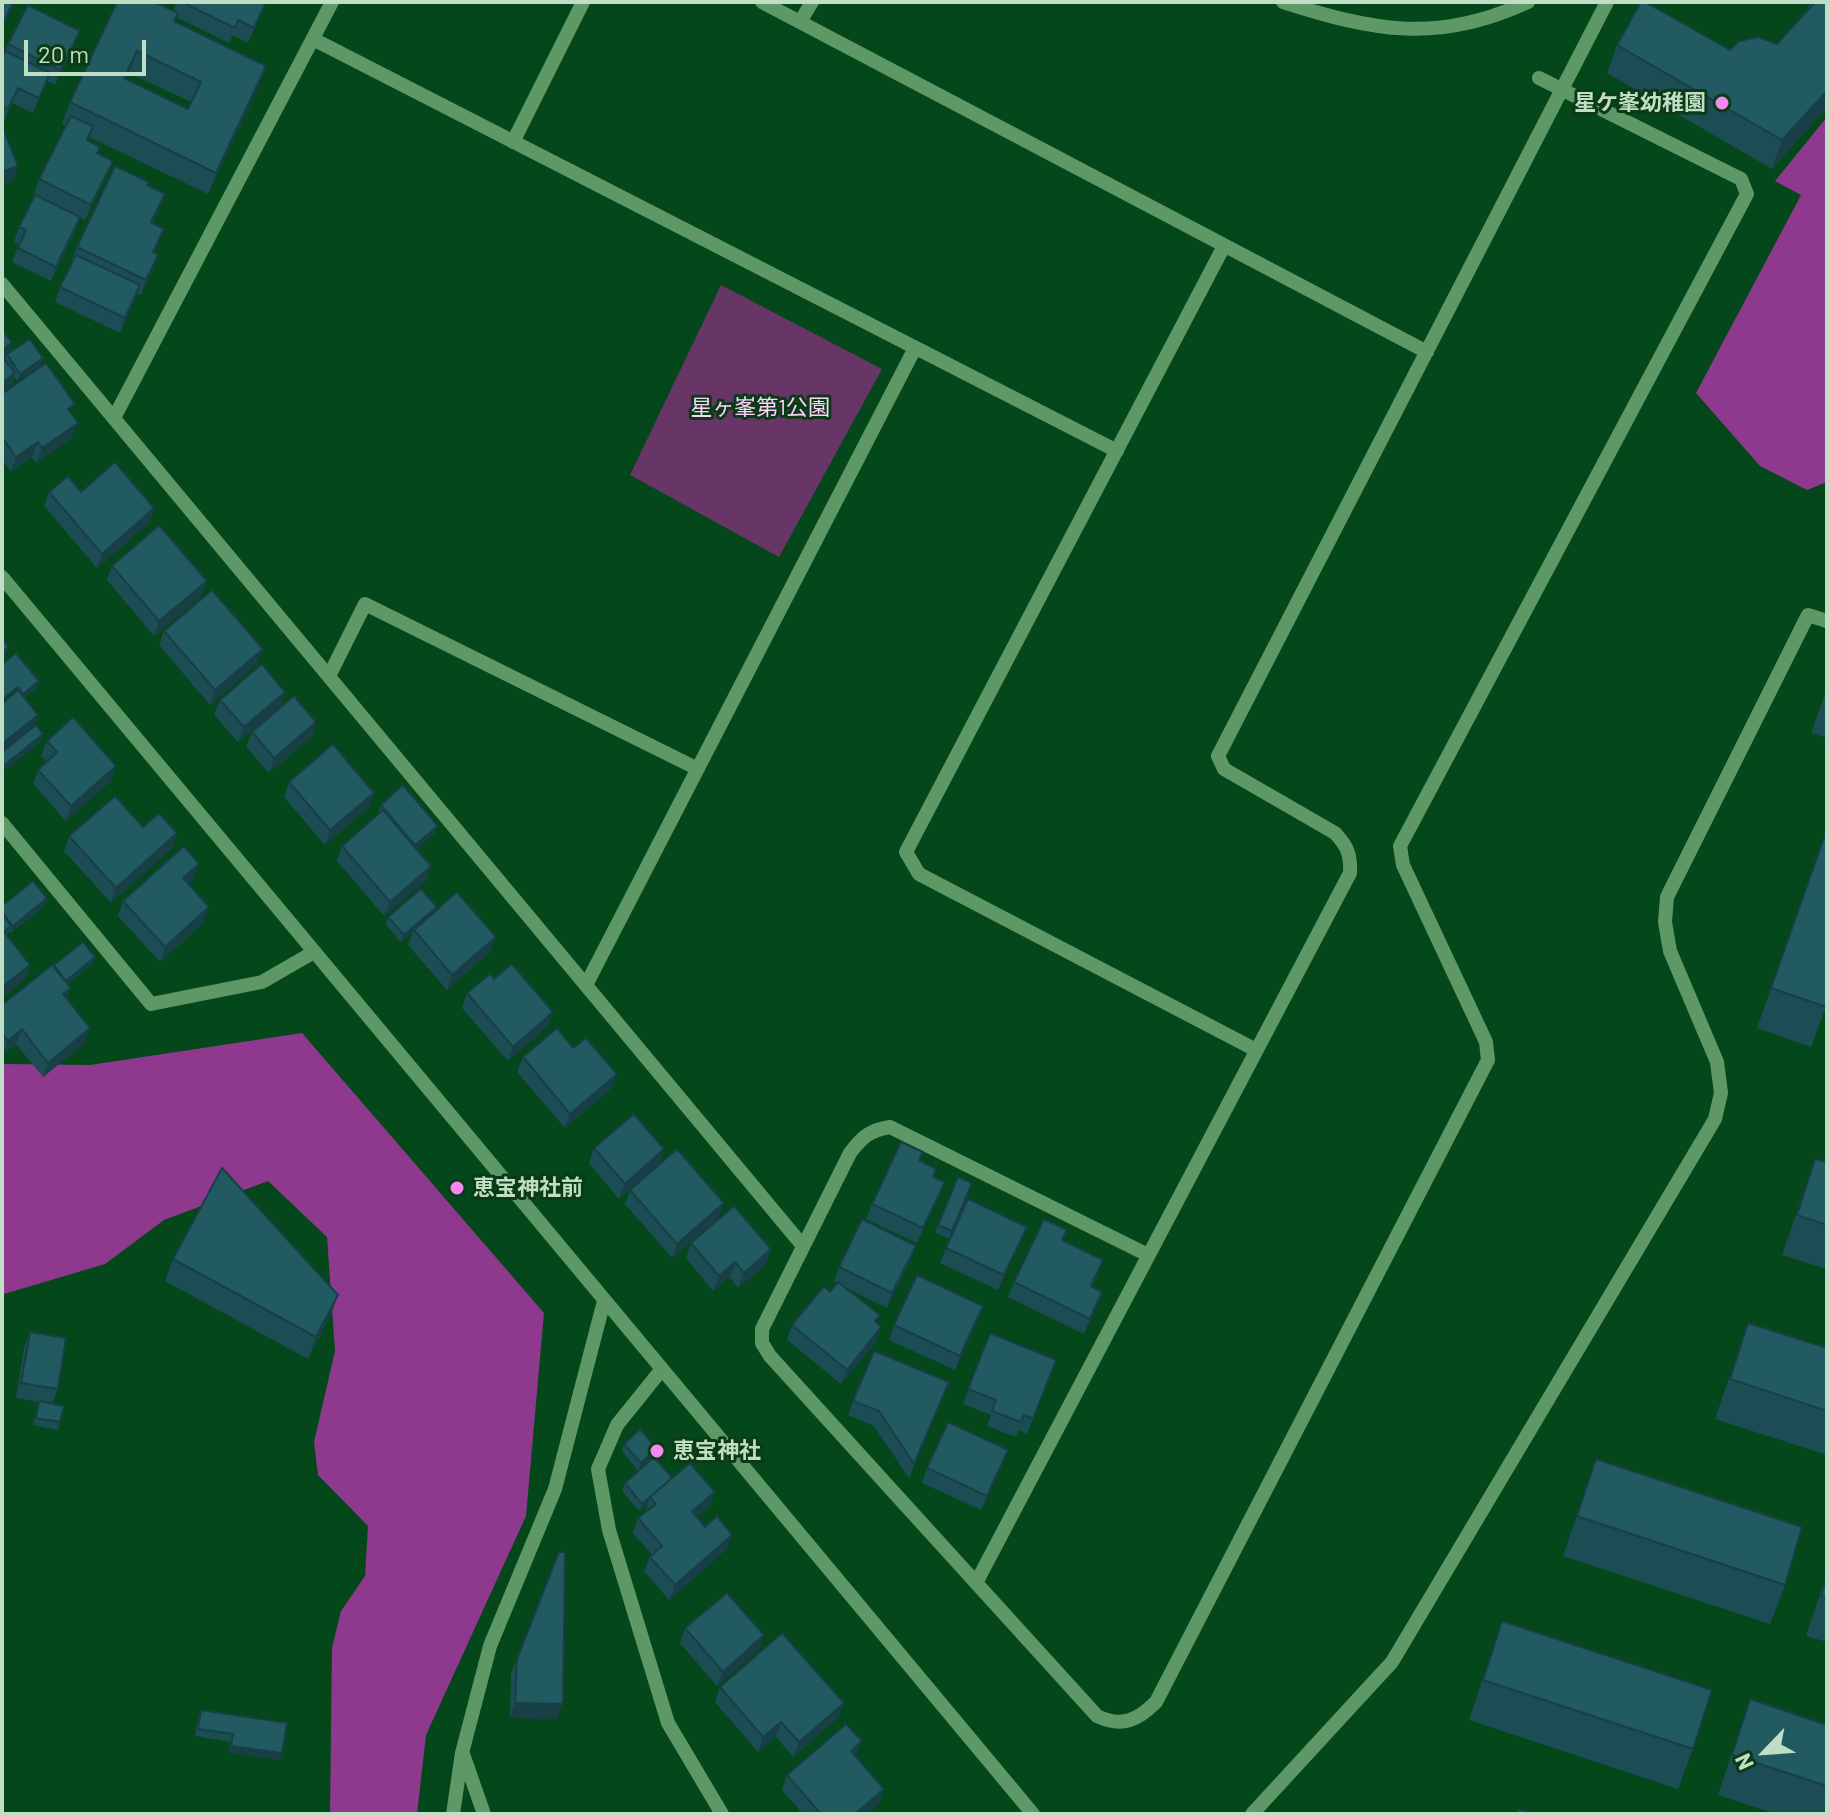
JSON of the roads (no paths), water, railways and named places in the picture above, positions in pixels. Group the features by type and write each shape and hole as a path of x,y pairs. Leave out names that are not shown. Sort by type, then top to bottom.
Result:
{"street":[{"path":"114,418 332,2"},
{"path":"513,142 583,2"},
{"path":"762,2 1427,352"},
{"path":"800,22 812,2"},
{"path":"1283,2 1334,18 1410,31 1455,27 1528,2"},
{"path":"976,1583 1350,873 1351,856 1335,833 1224,769 1218,756 1607,2"},
{"path":"313,39 1117,451"},
{"path":"1148,1255 890,1127 874,1130 862,1137 850,1153 762,1329 762,1343 770,1356 1097,1716 1112,1723 1128,1722 1143,1716 1156,1702 1488,1060 1486,1042 1403,865 1400,846 1747,194 1741,179 1539,78"},
{"path":"1224,246 906,852 919,874 1256,1050"},
{"path":"2,284 803,1246"},
{"path":"586,985 915,348"},
{"path":"2,577 1033,1814"},
{"path":"329,676 365,604 698,769"},
{"path":"1252,1814 1392,1662 1715,1119 1721,1093 1717,1062 1670,951 1665,922 1667,897 1808,615 1827,621"},
{"path":"2,823 151,1004 262,982 314,952"},
{"path":"453,1814 462,1753 490,1646 555,1489 604,1301"},
{"path":"662,1369 617,1425 598,1469 609,1530 668,1723 722,1814"},
{"path":"462,1753 484,1814"}],"place":[{"name":"星ケ峯幼稚園","path":"1722,103"},
{"name":"恵宝神社前","path":"457,1188"},
{"name":"恵宝神社","path":"657,1451"}],"park label":[{"name":"星ヶ峯第1公園","path":"760,408"}]}
